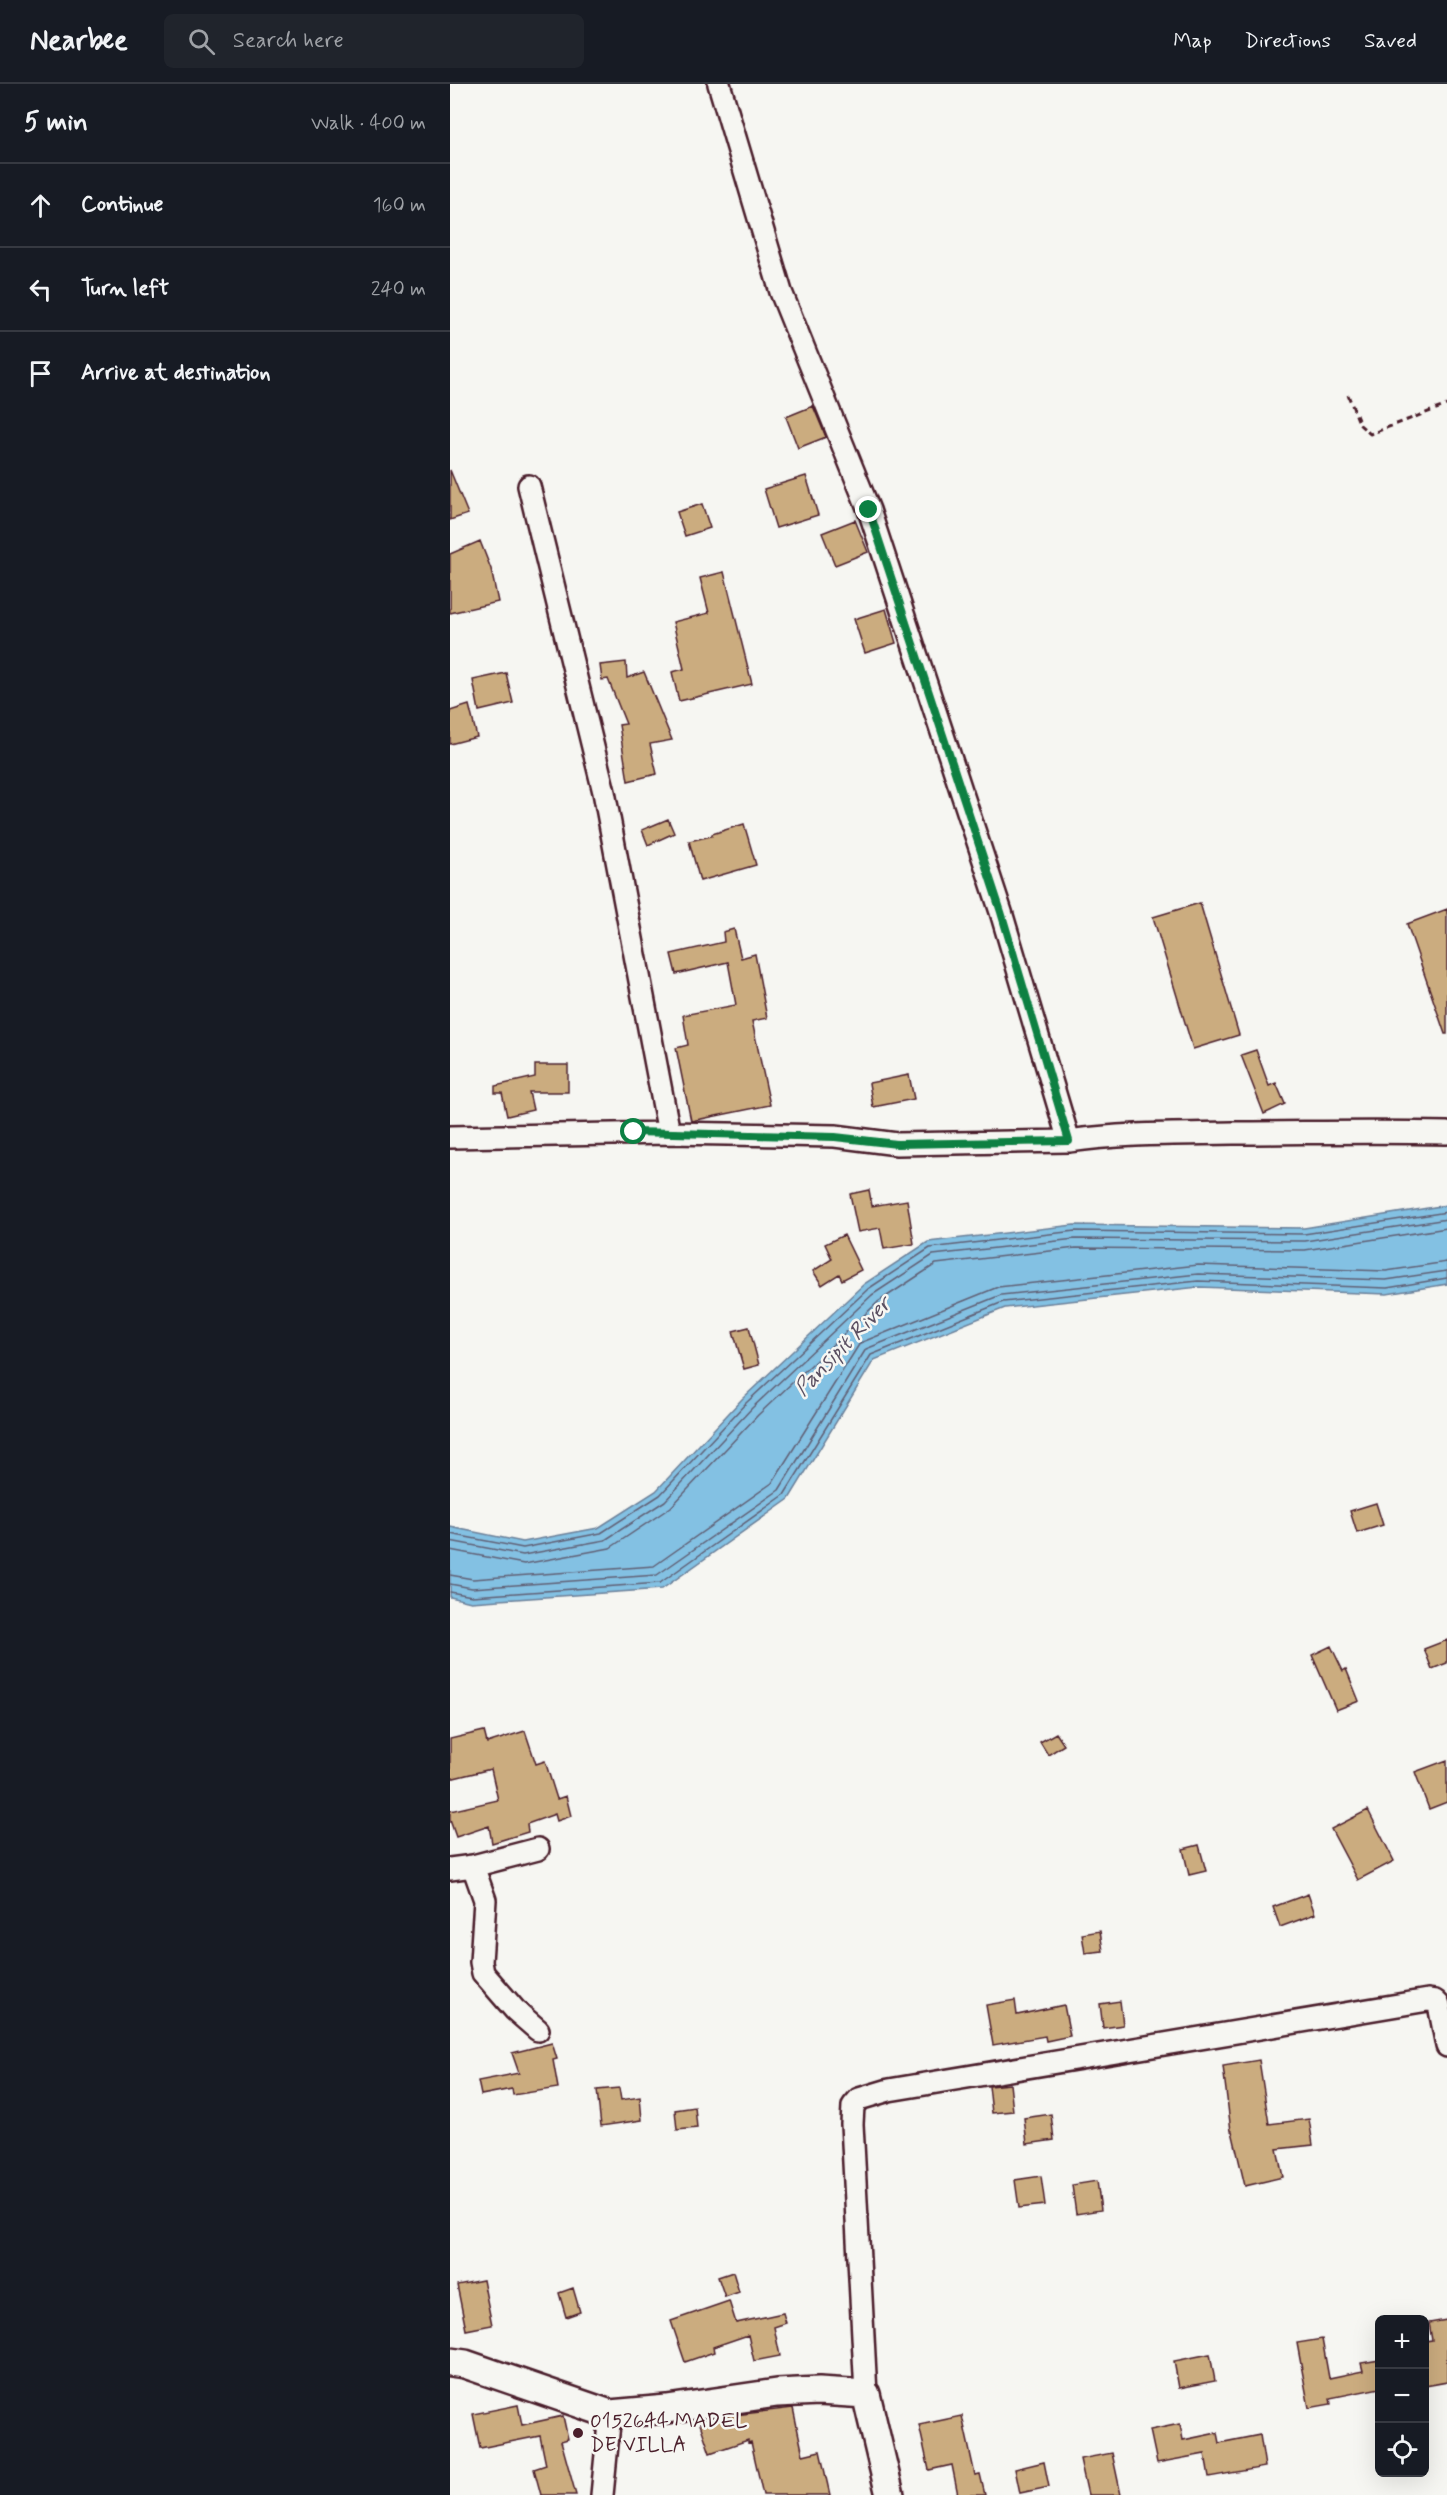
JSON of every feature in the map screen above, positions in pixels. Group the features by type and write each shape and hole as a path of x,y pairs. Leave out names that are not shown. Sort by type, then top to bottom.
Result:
{"street":[{"path":"719,84 781,292 869,510 1001,912 1069,1141"},
{"path":"529,486 604,792 669,1132"},
{"path":"450,1137 669,1132 835,1137 897,1144 1069,1141 1095,1137 1186,1134 1372,1131 1447,1133"},
{"path":"450,1869 473,1866 538,1849"},
{"path":"473,1866 485,1900 481,1962 483,1973 515,2010 538,2030"},
{"path":"890,2495 866,2394 852,2124 853,2106 859,2099 889,2090 972,2074 1428,2000 1436,2001 1439,2005 1447,2046"},
{"path":"450,2362 465,2364 610,2414 668,2409 777,2393 819,2391 866,2394"},
{"path":"602,2495 610,2414"}],"path":[{"path":"1348,395 1360,425 1370,434 1447,405"}],"water":[{"name":"Pansipit River","path":"1447,1205 1447,1284 1387,1294 1199,1287 1005,1308 874,1360 789,1499 662,1589 471,1602 450,1597 450,1527 523,1542 598,1528 656,1491 742,1399 864,1284 928,1242 1074,1225 1304,1228"}],"building":[{"path":"813,406 826,437 798,448 786,417"},
{"path":"450,470 468,514 450,520"},
{"path":"806,476 818,515 776,528 764,489"},
{"path":"702,504 710,528 685,536 677,512"},
{"path":"855,520 868,552 835,565 822,533"},
{"path":"480,541 491,569 498,602 450,613 450,554"},
{"path":"724,572 752,684 679,701 672,672 684,669 673,622 709,613 700,578"},
{"path":"886,609 896,643 865,653 854,619"},
{"path":"626,662 627,678 644,672 672,740 650,744 657,774 628,781 619,725 626,724 608,679 602,680 600,665"},
{"path":"506,673 513,703 479,711 473,680"},
{"path":"469,705 477,737 450,744 450,711"},
{"path":"668,819 674,833 648,845 642,830"},
{"path":"744,824 756,865 700,881 689,841 712,836 712,834"},
{"path":"1200,903 1239,1035 1193,1049 1153,917"},
{"path":"1447,909 1447,1034 1445,1034 1407,924"},
{"path":"734,929 741,958 755,954 767,1018 752,1021 770,1105 691,1121 676,1048 688,1045 683,1015 736,1005 728,962 676,974 671,954 724,942 723,932"},
{"path":"1256,1050 1269,1086 1276,1083 1285,1104 1264,1114 1241,1055"},
{"path":"535,1065 568,1065 568,1092 529,1092 533,1110 507,1116 502,1093 495,1093 495,1086 535,1077"},
{"path":"909,1075 914,1099 873,1107 869,1083"},
{"path":"869,1190 872,1206 907,1200 914,1244 884,1249 880,1228 858,1232 850,1194"},
{"path":"844,1235 861,1270 842,1280 839,1274 822,1285 813,1271 832,1259 825,1244"},
{"path":"749,1327 759,1365 744,1369 733,1331"},
{"path":"1376,1503 1383,1525 1357,1533 1350,1511"},
{"path":"1447,1640 1447,1663 1432,1669 1424,1649"},
{"path":"1331,1646 1343,1671 1346,1669 1359,1701 1336,1710 1312,1655"},
{"path":"484,1731 487,1743 525,1731 536,1764 545,1761 557,1799 566,1796 571,1816 557,1821 555,1814 527,1824 528,1832 492,1843 489,1826 456,1837 450,1820 450,1811 498,1800 491,1769 450,1779 450,1739"},
{"path":"1056,1733 1064,1745 1048,1755 1040,1742"},
{"path":"1447,1760 1447,1802 1429,1809 1415,1772"},
{"path":"1368,1810 1394,1861 1358,1880 1331,1829"},
{"path":"1199,1845 1206,1871 1189,1875 1183,1849"},
{"path":"1308,1894 1315,1914 1280,1927 1273,1907"},
{"path":"1100,1931 1103,1951 1085,1953 1082,1934"},
{"path":"1015,2000 1017,2015 1064,2005 1070,2036 1046,2041 1045,2036 993,2045 986,2005"},
{"path":"1120,2001 1123,2025 1103,2028 1100,2004"},
{"path":"552,2043 557,2059 553,2060 558,2088 513,2095 512,2089 481,2095 478,2081 519,2073 512,2053"},
{"path":"1259,2060 1269,2124 1309,2119 1313,2145 1277,2149 1283,2177 1245,2186 1231,2131 1223,2066"},
{"path":"1010,2084 1013,2111 992,2113 989,2086"},
{"path":"619,2088 621,2100 640,2097 642,2120 601,2126 597,2090"},
{"path":"695,2107 697,2128 677,2130 675,2110"},
{"path":"1051,2114 1054,2140 1027,2144 1024,2118"},
{"path":"1041,2176 1045,2205 1019,2208 1015,2180"},
{"path":"1097,2181 1101,2210 1076,2214 1072,2185"},
{"path":"733,2272 739,2292 725,2297 718,2277"},
{"path":"483,2280 492,2325 466,2330 457,2285"},
{"path":"573,2288 580,2312 566,2317 559,2293"},
{"path":"729,2301 736,2323 783,2313 786,2323 774,2327 780,2356 754,2361 748,2335 713,2347 714,2352 685,2362 671,2321"},
{"path":"1447,2320 1447,2382 1429,2385 1429,2340 1432,2340 1429,2323"},
{"path":"1322,2339 1329,2378 1363,2371 1361,2363 1375,2361 1375,2389 1330,2398 1331,2404 1309,2408 1297,2343"},
{"path":"1210,2354 1215,2381 1179,2388 1174,2361"},
{"path":"518,2405 522,2425 563,2416 568,2439 561,2441 576,2495 541,2495 534,2469 546,2465 540,2436 480,2448 473,2414"},
{"path":"793,2408 803,2455 820,2451 830,2495 763,2495 751,2442 748,2443 748,2440 710,2453 700,2424 718,2417"},
{"path":"962,2416 975,2475 980,2474 985,2495 958,2495 952,2465 929,2470 919,2425"},
{"path":"1180,2424 1183,2440 1217,2433 1219,2443 1260,2435 1265,2467 1209,2477 1205,2454 1157,2463 1150,2430"},
{"path":"1112,2453 1121,2495 1088,2495 1080,2459"},
{"path":"1044,2462 1049,2487 1020,2493 1015,2469"}],"place":[{"name":"0152644 MADEL DE VILLA","path":"578,2433"}],"route":[{"path":"634,1132 835,1137 897,1144 1069,1141 1001,912 869,510"}]}
